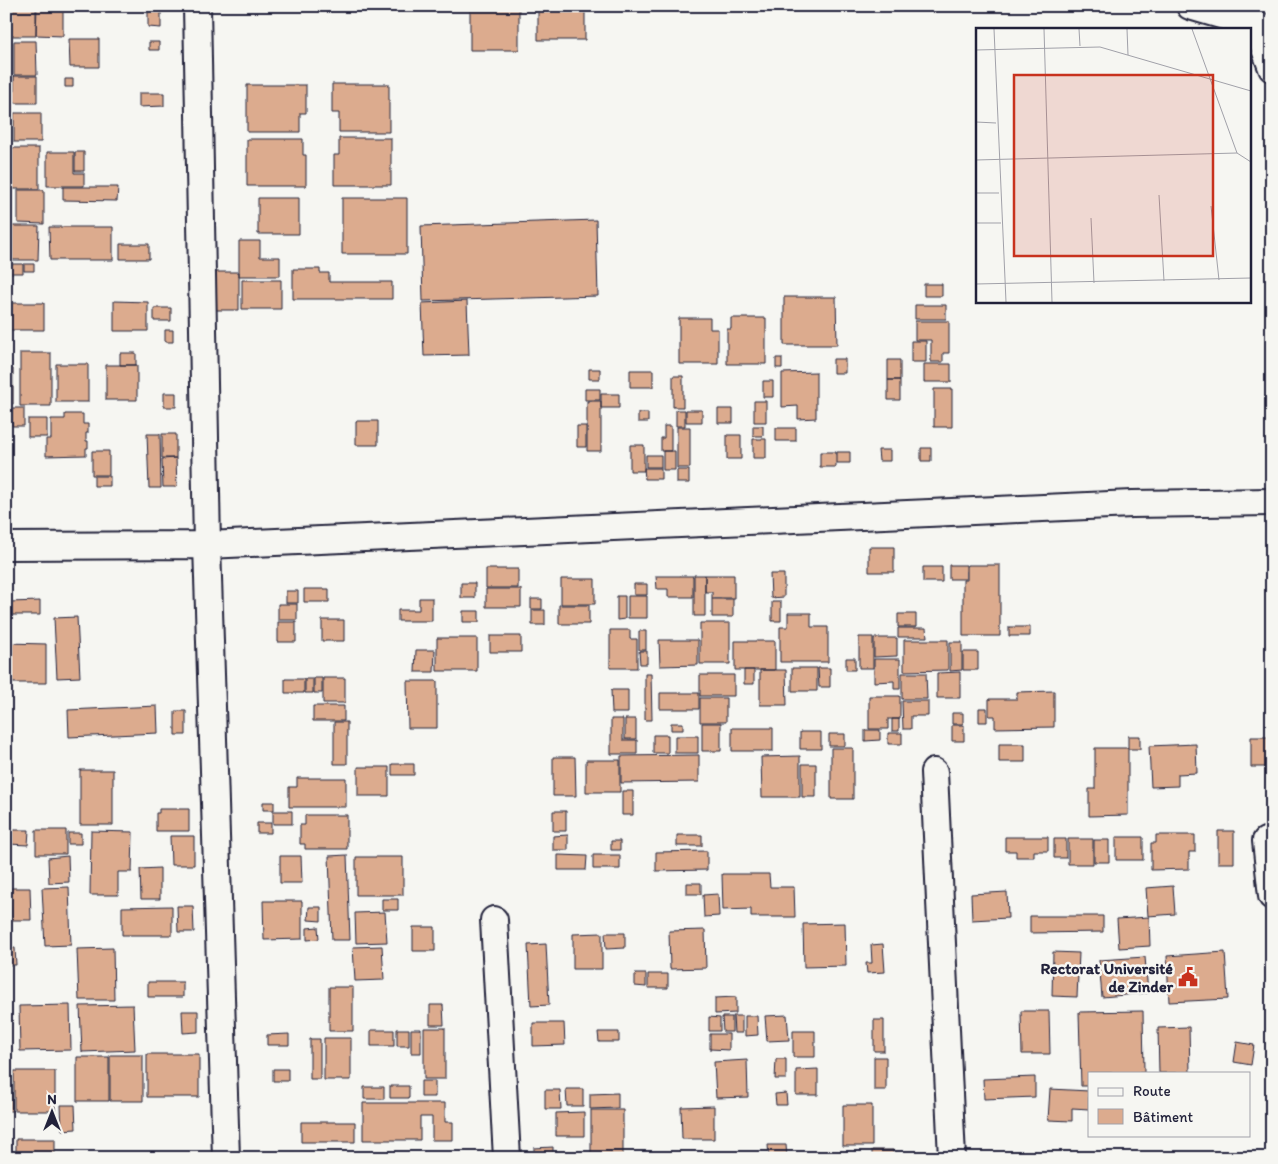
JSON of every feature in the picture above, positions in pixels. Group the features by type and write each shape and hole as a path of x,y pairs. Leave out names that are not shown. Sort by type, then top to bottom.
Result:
{"street":[{"path":"198,6 207,545 226,1158"},
{"path":"1190,6 1259,21 1272,68"},
{"path":"6,546 207,545 1132,504 1272,502"},
{"path":"934,772 952,1158"},
{"path":"1266,841 1272,896"},
{"path":"494,920 507,1158"}],"building":[{"path":"9,6 36,6 36,36 9,36"},
{"path":"37,6 63,6 63,36 36,35"},
{"path":"148,6 161,6 161,28 148,27"},
{"path":"470,6 519,6 519,50 470,50"},
{"path":"538,6 585,6 585,40 538,40"},
{"path":"69,39 99,39 99,67 70,67"},
{"path":"14,41 36,41 37,75 14,75"},
{"path":"6,42 12,42 12,76 6,76"},
{"path":"149,42 159,42 159,50 149,50"},
{"path":"6,76 13,76 13,92 6,92"},
{"path":"14,76 37,76 37,103 14,103"},
{"path":"65,79 73,79 73,87 65,87"},
{"path":"332,84 389,84 389,132 339,132 339,113 332,113"},
{"path":"247,85 306,85 306,113 300,113 300,132 247,132"},
{"path":"139,93 164,93 164,106 139,107"},
{"path":"14,113 41,113 41,142 14,142"},
{"path":"339,138 391,138 391,185 334,185 334,155 339,155"},
{"path":"247,139 303,139 303,155 306,155 306,186 247,186"},
{"path":"6,148 39,148 39,189 6,189"},
{"path":"47,152 74,152 74,173 84,173 84,186 47,186"},
{"path":"75,152 84,152 84,171 75,171"},
{"path":"63,187 118,187 117,201 63,200"},
{"path":"18,190 44,190 44,224 18,223"},
{"path":"258,198 299,198 299,234 258,234"},
{"path":"342,198 407,198 407,254 342,254"},
{"path":"596,220 598,296 423,301 421,226"},
{"path":"8,226 39,226 38,260 8,260"},
{"path":"49,227 113,227 113,260 50,260"},
{"path":"239,241 260,241 260,257 280,257 280,276 239,276"},
{"path":"120,244 149,244 149,259 120,259"},
{"path":"10,264 23,264 23,273 9,273"},
{"path":"24,264 34,264 34,271 24,271"},
{"path":"293,269 320,269 320,273 329,273 329,282 392,282 392,299 293,299"},
{"path":"216,272 239,272 239,310 216,310"},
{"path":"242,280 281,280 281,309 242,309"},
{"path":"924,284 942,284 942,296 924,296"},
{"path":"784,297 836,297 837,345 784,345"},
{"path":"114,301 148,302 148,331 114,331"},
{"path":"467,301 469,355 424,356 422,303"},
{"path":"7,303 44,303 44,330 6,330"},
{"path":"915,305 946,305 946,319 915,319"},
{"path":"154,308 171,308 171,321 154,321"},
{"path":"679,318 710,318 710,329 718,329 718,364 679,364"},
{"path":"731,318 766,318 766,364 727,364 727,329 731,329"},
{"path":"915,321 949,321 949,353 943,353 943,362 931,362 931,340 915,340"},
{"path":"165,330 173,330 173,342 165,342"},
{"path":"911,341 926,341 926,362 911,362"},
{"path":"20,353 51,353 51,406 20,406"},
{"path":"120,353 136,353 136,365 120,365"},
{"path":"776,358 782,358 782,368 776,368"},
{"path":"833,359 845,359 845,373 833,373"},
{"path":"888,360 900,360 900,380 888,380"},
{"path":"56,364 88,364 88,402 56,402"},
{"path":"924,364 951,364 951,382 924,382"},
{"path":"106,365 137,365 137,400 106,400"},
{"path":"6,369 13,369 13,404 6,404"},
{"path":"589,369 600,369 600,379 589,379"},
{"path":"630,370 653,370 653,387 630,387"},
{"path":"816,372 816,418 798,419 798,406 782,407 782,373"},
{"path":"673,376 683,376 683,407 673,407"},
{"path":"888,380 900,380 900,400 888,400"},
{"path":"763,381 773,381 773,397 763,397"},
{"path":"585,389 600,389 600,400 585,400"},
{"path":"934,389 952,389 952,427 934,427"},
{"path":"164,393 176,393 176,407 164,407"},
{"path":"601,394 619,394 619,408 601,408"},
{"path":"587,401 601,401 601,451 587,451"},
{"path":"754,401 766,401 766,422 754,422"},
{"path":"6,408 10,408 10,425 6,425"},
{"path":"12,408 24,408 24,426 12,426"},
{"path":"718,409 733,409 733,423 718,423"},
{"path":"676,410 685,410 685,426 676,426"},
{"path":"686,410 702,410 702,422 686,422"},
{"path":"638,413 648,413 648,422 638,422"},
{"path":"65,414 83,414 83,424 88,424 86,441 88,441 88,448 86,448 86,455 46,456 46,439 51,439 51,419 65,419"},
{"path":"28,419 47,419 47,437 28,437"},
{"path":"356,421 378,421 378,445 356,445"},
{"path":"577,426 586,426 586,447 577,447"},
{"path":"664,426 671,426 671,451 661,451 661,438 664,438"},
{"path":"753,426 763,426 763,436 753,436"},
{"path":"677,427 690,427 690,468 677,468"},
{"path":"776,428 796,428 796,441 776,441"},
{"path":"147,434 160,434 161,488 149,488"},
{"path":"162,434 176,434 176,458 162,458"},
{"path":"727,435 741,435 741,459 727,459"},
{"path":"753,439 766,439 766,458 753,458"},
{"path":"630,445 644,445 644,471 630,471"},
{"path":"921,448 931,448 931,461 921,461"},
{"path":"878,450 890,450 890,461 879,461"},
{"path":"92,451 109,451 109,475 92,475"},
{"path":"663,451 675,451 675,470 663,470"},
{"path":"820,452 836,452 836,467 820,467"},
{"path":"837,452 850,452 850,463 837,463"},
{"path":"646,455 661,455 661,467 646,467"},
{"path":"6,456 9,456 9,490 6,490"},
{"path":"176,458 177,487 163,487 162,459"},
{"path":"644,468 661,468 661,479 645,479"},
{"path":"677,470 689,470 689,483 677,483"},
{"path":"94,476 110,476 110,486 94,486"},
{"path":"869,547 894,547 894,572 869,572"},
{"path":"949,565 966,565 966,579 949,579"},
{"path":"967,565 1000,565 1000,636 963,636 963,580 967,580"},
{"path":"923,567 942,567 942,582 923,582"},
{"path":"486,569 518,569 518,588 486,588"},
{"path":"770,574 784,574 784,597 771,598"},
{"path":"694,575 705,575 705,616 694,616"},
{"path":"705,575 734,575 734,598 712,598 712,592 705,592"},
{"path":"656,576 693,576 693,597 668,597 668,589 657,589"},
{"path":"561,579 595,579 595,604 561,604"},
{"path":"461,583 475,583 475,598 461,598"},
{"path":"634,584 647,584 647,595 634,595"},
{"path":"304,589 329,589 329,602 304,602"},
{"path":"486,589 521,589 521,607 486,607"},
{"path":"286,591 298,591 298,603 286,603"},
{"path":"617,596 625,596 625,619 617,620"},
{"path":"628,596 647,596 647,618 628,618"},
{"path":"419,598 432,598 432,621 398,621 398,610 419,610"},
{"path":"531,599 542,599 542,609 531,609"},
{"path":"712,599 733,599 733,617 712,617"},
{"path":"40,601 40,615 9,615 9,602"},
{"path":"772,602 781,602 781,621 772,621"},
{"path":"278,604 297,604 297,620 278,620"},
{"path":"559,605 589,605 589,624 559,624"},
{"path":"532,610 545,610 545,625 532,625"},
{"path":"463,611 479,611 479,622 463,622"},
{"path":"788,613 811,613 811,627 828,627 828,662 780,662 780,627 788,627"},
{"path":"898,614 916,614 916,627 898,627"},
{"path":"77,617 80,677 57,678 54,618"},
{"path":"322,620 344,620 344,641 322,641"},
{"path":"278,622 296,622 296,642 278,642"},
{"path":"700,623 730,623 730,664 700,664"},
{"path":"1009,627 1030,627 1030,636 1009,636"},
{"path":"898,628 926,628 927,637 898,637"},
{"path":"610,630 630,630 630,639 637,639 637,668 610,668"},
{"path":"639,631 646,631 646,650 639,650"},
{"path":"490,636 521,636 521,652 490,652"},
{"path":"859,637 873,637 873,668 859,668"},
{"path":"437,638 477,638 477,671 437,671"},
{"path":"874,638 897,638 897,656 874,657"},
{"path":"659,640 698,640 698,665 660,666"},
{"path":"904,640 948,640 948,670 904,671"},
{"path":"735,641 775,641 775,670 735,670"},
{"path":"950,642 962,642 962,670 950,671"},
{"path":"6,643 46,644 46,683 6,683"},
{"path":"416,650 435,650 434,672 415,672"},
{"path":"639,651 647,651 647,664 640,664"},
{"path":"963,652 978,652 978,670 963,670"},
{"path":"846,658 855,658 855,670 846,670"},
{"path":"874,659 900,659 900,689 894,689 894,681 874,682"},
{"path":"792,668 817,668 817,691 792,691"},
{"path":"818,668 830,668 830,687 819,687"},
{"path":"744,670 754,670 754,684 744,684"},
{"path":"760,670 786,670 787,705 760,705"},
{"path":"960,672 960,698 937,698 937,673"},
{"path":"902,673 926,673 927,699 902,699"},
{"path":"645,674 651,674 652,720 645,720"},
{"path":"700,675 734,675 734,696 700,696"},
{"path":"314,678 322,678 322,693 314,693"},
{"path":"323,678 345,678 345,703 323,703"},
{"path":"285,679 304,679 304,693 285,693"},
{"path":"305,679 313,679 313,693 305,693"},
{"path":"407,681 437,681 437,728 408,728"},
{"path":"611,690 628,690 628,713 612,713"},
{"path":"1054,691 1054,727 995,728 995,716 989,716 989,699 1017,699 1017,692"},
{"path":"660,693 699,693 699,709 660,709"},
{"path":"869,696 900,696 900,719 888,719 888,729 869,729"},
{"path":"700,698 726,698 726,722 700,722"},
{"path":"902,701 928,701 928,716 911,716 911,729 903,729"},
{"path":"157,706 158,733 69,737 68,710"},
{"path":"313,706 344,706 344,721 313,721"},
{"path":"979,708 987,708 987,722 979,722"},
{"path":"175,711 186,711 186,735 175,735"},
{"path":"952,713 963,713 963,724 952,724"},
{"path":"611,719 623,719 623,740 637,740 637,754 611,754"},
{"path":"625,719 636,719 636,739 625,739"},
{"path":"892,719 899,719 899,731 892,731"},
{"path":"334,722 347,722 347,764 334,764"},
{"path":"671,723 683,723 683,730 671,730"},
{"path":"702,723 721,723 721,751 702,751"},
{"path":"952,725 964,725 964,741 952,741"},
{"path":"732,728 773,728 773,751 732,751"},
{"path":"865,730 880,730 880,740 865,741"},
{"path":"800,732 821,732 821,749 800,749"},
{"path":"888,733 902,733 902,744 888,744"},
{"path":"829,734 845,734 845,746 829,746"},
{"path":"653,735 668,735 668,753 653,753"},
{"path":"675,736 698,736 698,753 675,753"},
{"path":"1128,736 1140,736 1140,749 1128,749"},
{"path":"1251,737 1272,737 1272,783 1267,783 1267,767 1251,767"},
{"path":"999,744 1025,744 1025,762 999,762"},
{"path":"1196,744 1197,773 1178,774 1178,786 1151,787 1149,746"},
{"path":"831,748 853,748 853,799 831,799"},
{"path":"1095,748 1128,748 1128,815 1089,816 1089,789 1095,789"},
{"path":"699,755 699,782 621,783 621,756"},
{"path":"800,756 800,797 762,797 761,757"},
{"path":"553,757 575,757 576,796 553,796"},
{"path":"586,760 620,760 620,792 586,792"},
{"path":"392,764 414,764 414,775 392,775"},
{"path":"802,764 816,764 816,797 802,797"},
{"path":"358,767 389,767 389,796 358,796"},
{"path":"80,770 113,770 113,825 80,825"},
{"path":"297,778 346,778 346,807 289,807 289,787 297,787"},
{"path":"622,791 633,791 633,815 622,815"},
{"path":"263,802 274,802 274,810 263,810"},
{"path":"159,809 189,809 189,831 156,831 156,813 159,813"},
{"path":"273,811 292,811 292,824 273,824"},
{"path":"553,811 566,811 566,831 553,831"},
{"path":"305,815 347,815 347,849 305,849 305,844 300,844 300,825 305,825"},
{"path":"257,823 271,823 271,833 257,833"},
{"path":"8,830 29,830 28,845 8,844"},
{"path":"36,830 66,830 66,854 36,854"},
{"path":"91,831 133,832 132,872 118,872 118,895 90,895"},
{"path":"1218,831 1234,831 1234,863 1218,863"},
{"path":"68,833 81,833 81,844 68,844"},
{"path":"568,835 568,850 553,850 553,836"},
{"path":"677,835 702,835 702,846 677,846"},
{"path":"1156,835 1195,835 1195,852 1189,852 1189,869 1151,870 1151,843 1156,843"},
{"path":"170,836 194,836 194,865 171,865"},
{"path":"1005,837 1048,837 1048,851 1034,851 1034,857 1016,857 1016,851 1005,851"},
{"path":"1116,837 1143,837 1143,860 1116,860"},
{"path":"1054,839 1066,839 1066,858 1054,858"},
{"path":"1068,839 1093,839 1093,864 1068,864"},
{"path":"1094,840 1109,840 1109,862 1094,862"},
{"path":"611,841 620,841 620,850 611,850"},
{"path":"707,851 707,870 656,871 656,852"},
{"path":"347,855 350,940 332,940 329,856"},
{"path":"558,855 587,856 586,870 558,870"},
{"path":"593,855 620,855 620,869 593,869"},
{"path":"68,856 69,882 49,883 48,858"},
{"path":"280,856 301,856 302,883 280,883"},
{"path":"356,857 403,857 403,895 356,895"},
{"path":"160,868 160,899 141,899 140,869"},
{"path":"722,874 769,874 770,887 794,887 795,917 751,917 751,909 723,910"},
{"path":"687,883 701,883 701,894 687,894"},
{"path":"1173,886 1175,914 1148,916 1146,888"},
{"path":"69,887 71,945 45,946 42,888"},
{"path":"10,888 30,888 31,920 11,920"},
{"path":"1007,892 1008,918 972,920 971,894"},
{"path":"718,894 719,916 704,917 703,895"},
{"path":"382,899 398,899 398,910 382,910"},
{"path":"263,901 302,901 302,939 264,940"},
{"path":"172,906 172,935 122,935 122,907"},
{"path":"177,906 193,906 194,932 178,932"},
{"path":"309,907 321,907 321,921 308,920"},
{"path":"385,912 387,942 356,943 355,913"},
{"path":"1030,916 1103,916 1103,932 1030,933"},
{"path":"1149,917 1150,946 1119,948 1117,919"},
{"path":"845,923 846,966 804,967 803,924"},
{"path":"318,927 319,939 307,940 307,928"},
{"path":"413,927 435,927 435,951 413,951"},
{"path":"705,930 706,968 670,969 669,931"},
{"path":"602,933 602,969 573,969 573,934"},
{"path":"605,933 625,933 625,948 606,949"},
{"path":"546,944 549,1005 531,1006 528,945"},
{"path":"883,944 885,972 867,973 866,963 872,963 871,945"},
{"path":"382,946 384,980 355,981 353,947"},
{"path":"6,948 15,948 16,965 6,965"},
{"path":"113,948 114,1000 79,1000 77,949"},
{"path":"1053,952 1079,953 1077,997 1052,996"},
{"path":"1225,952 1228,999 1169,1002 1167,956"},
{"path":"1145,957 1148,993 1102,997 1099,960"},
{"path":"635,974 646,974 646,987 635,986"},
{"path":"648,974 668,974 668,988 648,988"},
{"path":"148,982 183,982 183,997 148,997"},
{"path":"329,987 353,987 353,1031 329,1031"},
{"path":"736,997 736,1013 715,1014 715,998"},
{"path":"70,1005 71,1050 20,1051 19,1006"},
{"path":"133,1005 135,1050 82,1052 80,1006"},
{"path":"430,1005 443,1005 444,1025 430,1025"},
{"path":"182,1011 198,1011 198,1032 183,1033"},
{"path":"1021,1011 1049,1011 1050,1054 1022,1054"},
{"path":"1143,1011 1144,1072 1088,1072 1088,1086 1081,1086 1079,1012"},
{"path":"787,1015 789,1040 767,1041 765,1016"},
{"path":"733,1016 742,1016 742,1033 734,1033"},
{"path":"745,1016 757,1016 758,1035 745,1036"},
{"path":"709,1017 720,1018 720,1031 709,1031"},
{"path":"722,1017 732,1017 732,1032 723,1032"},
{"path":"874,1020 884,1020 884,1051 874,1051"},
{"path":"533,1023 564,1023 565,1045 533,1046"},
{"path":"1189,1027 1190,1072 1159,1072 1158,1028"},
{"path":"424,1028 445,1028 445,1079 424,1079"},
{"path":"397,1029 409,1029 409,1046 397,1046"},
{"path":"411,1029 421,1029 421,1053 411,1053"},
{"path":"371,1030 394,1030 394,1046 371,1046"},
{"path":"793,1031 815,1031 815,1057 793,1057"},
{"path":"598,1032 619,1032 619,1042 599,1042"},
{"path":"289,1034 289,1045 267,1045 267,1035"},
{"path":"710,1034 729,1034 729,1050 710,1049"},
{"path":"324,1038 351,1038 351,1080 324,1080"},
{"path":"310,1039 320,1039 320,1079 310,1079"},
{"path":"1237,1042 1254,1045 1251,1065 1234,1062"},
{"path":"147,1054 199,1054 199,1097 147,1097"},
{"path":"110,1055 143,1055 143,1101 110,1101"},
{"path":"77,1057 109,1057 109,1101 77,1101"},
{"path":"874,1057 886,1057 886,1090 874,1090"},
{"path":"776,1059 786,1059 786,1079 775,1079"},
{"path":"747,1060 748,1097 716,1098 714,1062"},
{"path":"273,1069 288,1069 288,1081 273,1081"},
{"path":"818,1069 818,1095 796,1095 796,1070"},
{"path":"6,1071 12,1071 12,1111 6,1111"},
{"path":"14,1071 55,1071 55,1111 14,1111"},
{"path":"1035,1077 1035,1097 984,1099 983,1079"},
{"path":"421,1081 435,1081 435,1097 421,1097"},
{"path":"390,1086 409,1086 409,1098 390,1098"},
{"path":"364,1087 384,1087 384,1099 364,1099"},
{"path":"566,1089 583,1089 583,1106 567,1106"},
{"path":"1050,1089 1088,1091 1088,1109 1072,1108 1072,1121 1048,1120"},
{"path":"545,1090 560,1090 561,1109 545,1109"},
{"path":"618,1093 618,1108 590,1109 590,1094"},
{"path":"786,1093 787,1105 776,1105 775,1094"},
{"path":"363,1103 445,1103 445,1122 453,1122 453,1140 432,1140 432,1117 420,1117 420,1140 363,1140"},
{"path":"61,1105 75,1105 76,1129 62,1130"},
{"path":"843,1105 872,1105 872,1146 843,1146"},
{"path":"714,1106 714,1139 682,1139 681,1107"},
{"path":"591,1110 623,1110 623,1155 591,1155"},
{"path":"584,1112 584,1136 556,1136 556,1113"},
{"path":"301,1122 355,1122 355,1142 301,1142"},
{"path":"16,1139 55,1139 55,1158 16,1158"},
{"path":"768,1145 786,1145 787,1158 769,1158"},
{"path":"553,1147 553,1158 534,1158 534,1148"},
{"path":"872,1150 893,1150 893,1158 872,1158"},
{"path":"268,1154 296,1154 296,1158 268,1158"}],"place":[{"name":"Rectorat Université de Zinder","path":"1188,977"}]}
